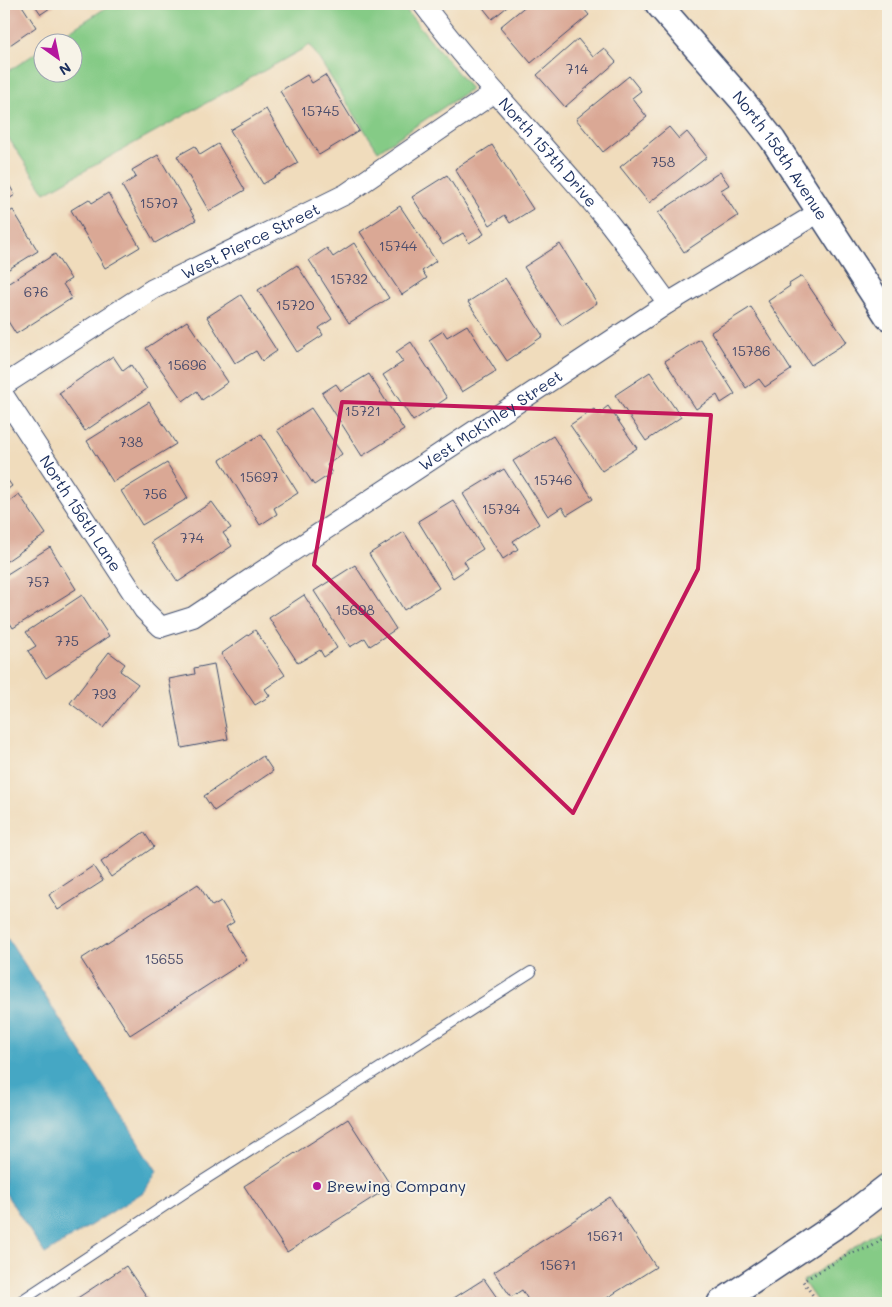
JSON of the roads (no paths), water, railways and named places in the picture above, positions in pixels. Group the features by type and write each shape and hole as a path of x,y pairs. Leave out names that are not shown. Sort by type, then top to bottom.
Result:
{"street":[{"name":"North 157th Drive","path":"423,4 495,92 606,219 668,304"},
{"name":"North 158th Avenue","path":"658,4 742,100 773,140 888,317"},
{"name":"West Pierce Street","path":"4,385 153,289 346,194 495,92"},
{"name":"West McKinley Street","path":"161,627 193,617 668,304 820,211"},
{"name":"North 156th Lane","path":"4,396 144,610 161,627"},
{"path":"720,1303 844,1220 888,1186"}],"lane":[{"path":"18,1303 193,1188 531,972"}],"water":[{"path":"4,932 157,1171 145,1191 45,1254 4,1191"}],"place":[{"name":"Brewing Company","path":"317,1186"}]}
